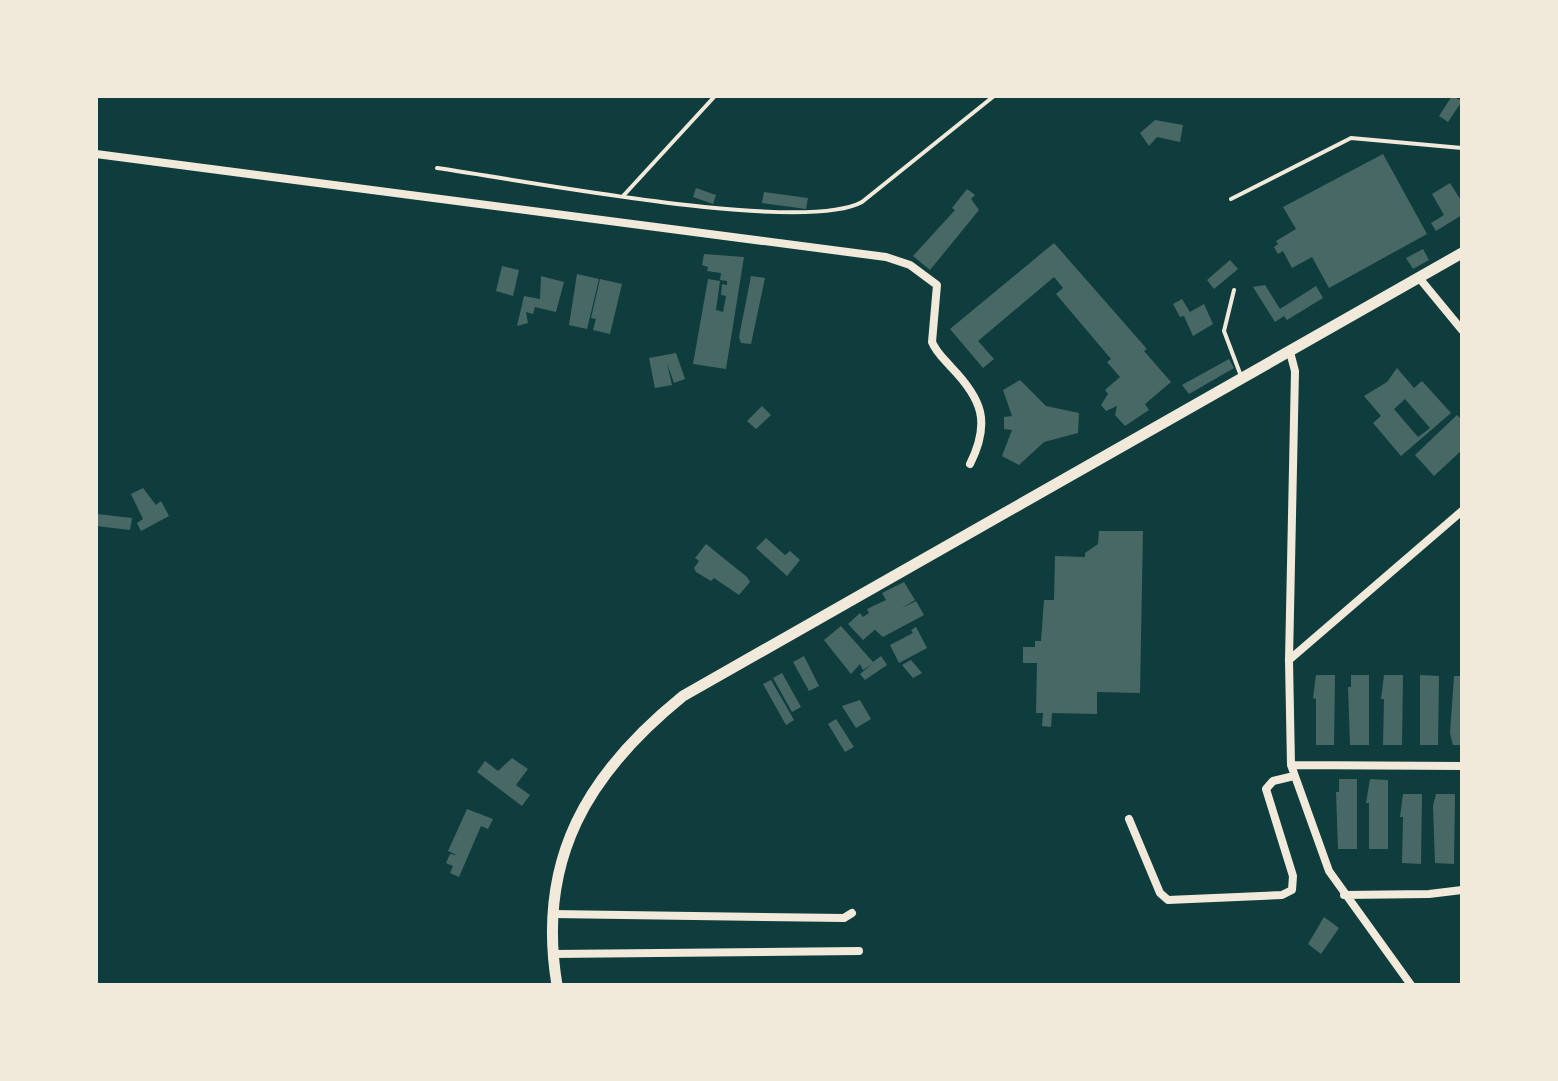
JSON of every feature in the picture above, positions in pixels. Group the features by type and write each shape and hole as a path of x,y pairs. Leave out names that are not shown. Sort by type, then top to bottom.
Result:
{"street":[{"path":"96,154 886,257 910,265 937,285 932,342 971,388 980,409 980,439 970,464"},
{"path":"557,985 552,954 552,914 571,831 589,795 644,727 683,696 1462,253"},
{"path":"1420,279 1462,330"},
{"path":"1290,352 1295,371 1288,746 1291,765 1329,871 1411,985"},
{"path":"1289,660 1462,511"},
{"path":"1291,765 1462,766"},
{"path":"1129,819 1160,893 1168,900 1178,902 1282,895 1292,890 1293,876 1266,789 1273,781 1294,776"},
{"path":"1344,895 1429,894 1462,890"},
{"path":"552,914 844,918 852,913"},
{"path":"552,954 859,951"}],"lane":[{"path":"624,195 715,96"},
{"path":"437,168 707,207 805,214 849,208 862,202 994,96"},
{"path":"1231,199 1351,138 1462,148"},
{"path":"1234,290 1224,331 1242,379"}],"building":[{"path":"1452,96 1462,101 1448,122 1439,116"},
{"path":"1155,120 1183,125 1180,142 1157,137 1149,146 1140,133"},
{"path":"1383,154 1427,234 1329,288 1312,257 1292,268 1283,251 1278,254 1274,247 1278,244 1276,241 1296,229 1283,207"},
{"path":"1450,183 1462,202 1462,215 1436,231 1431,223 1444,215 1432,194"},
{"path":"696,188 716,195 713,204 693,197"},
{"path":"967,189 975,195 971,199 979,210 930,270 913,256 955,210 952,208"},
{"path":"764,192 808,198 806,209 762,203"},
{"path":"1054,243 1147,349 1144,351 1171,382 1145,404 1149,410 1125,426 1115,415 1117,406 1106,411 1101,405 1108,394 1105,390 1120,377 1107,362 1111,359 1056,294 1063,288 1054,277 978,341 994,359 983,368 950,329"},
{"path":"1423,249 1429,260 1413,269 1406,258"},
{"path":"704,254 744,257 726,369 693,364 708,279 720,281 716,310 723,312 726,296 721,295 722,284 727,285 727,281 720,280 721,273 707,271 708,267 702,265"},
{"path":"1230,260 1238,269 1214,289 1207,280"},
{"path":"502,266 519,270 513,296 496,291"},
{"path":"577,274 599,279 587,329 569,325"},
{"path":"541,276 564,282 556,312 535,307 533,314 526,312 528,323 517,326 524,296 540,299"},
{"path":"751,276 765,278 751,344 741,343 739,337"},
{"path":"600,279 622,284 610,334 593,330 596,319 591,318"},
{"path":"1265,285 1280,309 1316,286 1323,298 1287,320 1284,316 1275,322 1253,287"},
{"path":"1182,299 1190,312 1204,304 1213,324 1193,336 1184,316 1180,317 1173,304"},
{"path":"676,353 685,379 674,383 667,363 672,385 655,388 649,358"},
{"path":"1229,359 1234,368 1189,394 1182,385"},
{"path":"1397,368 1414,388 1422,381 1451,413 1401,456 1373,423 1381,416 1364,396 1387,382","holes":["1405,399 1430,428 1418,437 1394,409"]},
{"path":"1020,380 1046,406 1079,413 1078,433 1044,442 1019,465 1002,456 1012,430 1004,429 1004,417 1012,416 1003,390"},
{"path":"762,406 771,415 756,429 747,421"},
{"path":"1457,415 1462,420 1462,450 1434,476 1415,455"},
{"path":"143,488 156,505 161,501 169,516 141,531 137,523 143,519 131,494"},
{"path":"97,514 132,518 130,530 96,526"},
{"path":"1099,531 1143,531 1140,693 1097,692 1097,714 1052,713 1051,727 1042,726 1043,713 1036,713 1037,663 1023,663 1023,647 1035,647 1035,641 1041,641 1044,600 1054,600 1055,556 1085,557 1085,553 1098,544"},
{"path":"766,538 785,555 790,551 800,560 787,576 756,548"},
{"path":"706,544 747,577 750,582 739,595 714,578 711,581 696,572 694,568 699,561 695,558"},
{"path":"904,582 915,600 902,608 916,601 924,615 883,637 875,630 878,627 863,640 848,624 860,613 863,617 869,613 867,609 886,600 882,593"},
{"path":"841,626 873,662 881,656 887,665 865,680 860,674 872,664 863,670 860,664 851,674 824,640"},
{"path":"916,627 927,648 899,663 890,645 913,633 911,630"},
{"path":"804,656 819,686 809,691 793,662"},
{"path":"911,660 922,673 913,678 902,665"},
{"path":"782,673 801,707 792,712 773,678"},
{"path":"1316,675 1335,675 1334,745 1316,745 1316,699 1313,698"},
{"path":"1351,675 1369,675 1369,745 1350,745 1348,687 1351,687"},
{"path":"1384,675 1403,675 1402,745 1383,745 1384,699 1381,699"},
{"path":"1420,675 1439,676 1438,745 1420,745"},
{"path":"1454,676 1462,676 1462,745 1453,745 1450,733"},
{"path":"771,680 794,720 786,725 763,684"},
{"path":"860,700 871,719 856,728 842,706"},
{"path":"836,719 854,747 845,752 828,724"},
{"path":"512,758 528,769 516,785 530,795 522,806 477,772 485,761 498,771"},
{"path":"1339,779 1357,779 1357,849 1338,849 1336,792 1339,792"},
{"path":"1370,779 1388,780 1388,849 1369,849 1369,803 1366,803"},
{"path":"1403,794 1422,794 1421,864 1402,863 1403,817 1400,817"},
{"path":"1436,794 1455,794 1454,864 1435,863 1433,806"},
{"path":"467,809 493,819 488,829 481,826 459,877 450,873 453,866 446,863 450,854 457,855 448,851"},
{"path":"1324,917 1339,928 1321,954 1308,944"}]}
